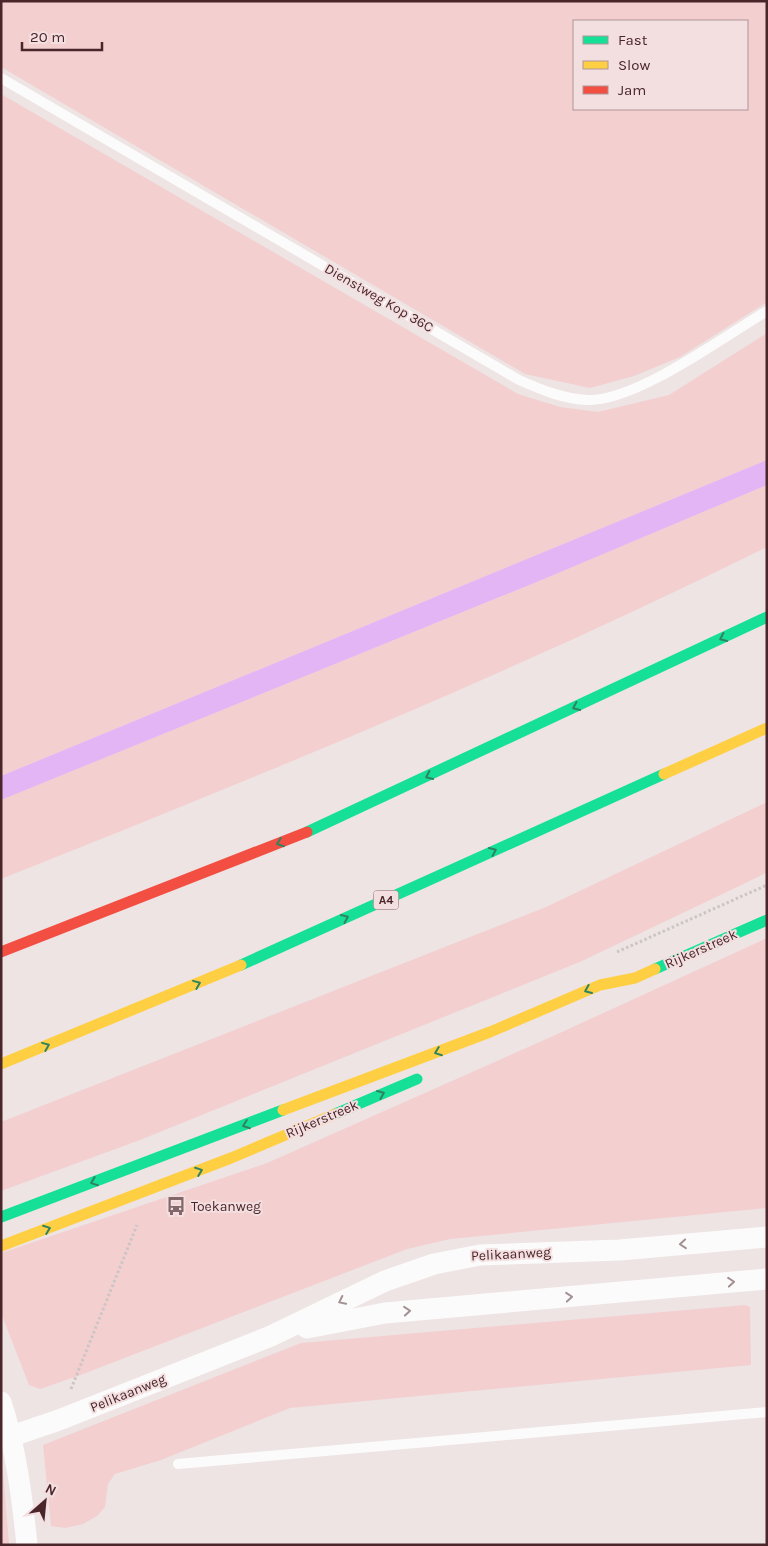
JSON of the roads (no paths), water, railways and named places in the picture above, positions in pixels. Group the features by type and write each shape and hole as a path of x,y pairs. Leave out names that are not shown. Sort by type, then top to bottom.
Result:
{"main road":[{"path":"1,952 325,825 767,617"},
{"name":"A4","path":"1,1064 207,980 767,728"},
{"name":"Rijkerstreek","path":"614,993 635,978 767,920"},
{"name":"Rijkerstreek","path":"1,1217 490,1032 600,985 635,978"},
{"name":"Rijkerstreek","path":"1,1246 231,1158 426,1075"}],"street":[{"name":"Pelikaanweg","path":"12,1436 59,1420 271,1336 385,1281 418,1268 453,1259 480,1255 620,1250 767,1237"},
{"name":"Pelikaanweg","path":"271,1336 376,1314 767,1279"},
{"path":"1,1402 12,1436 19,1473 27,1545"}],"lane":[{"name":"Dienstweg Kop 36C","path":"1,78 519,380 553,395 589,400 620,395 650,382 767,311"},
{"path":"178,1464 767,1412"}],"place":[{"name":"Toekanweg","path":"176,1206"}]}
